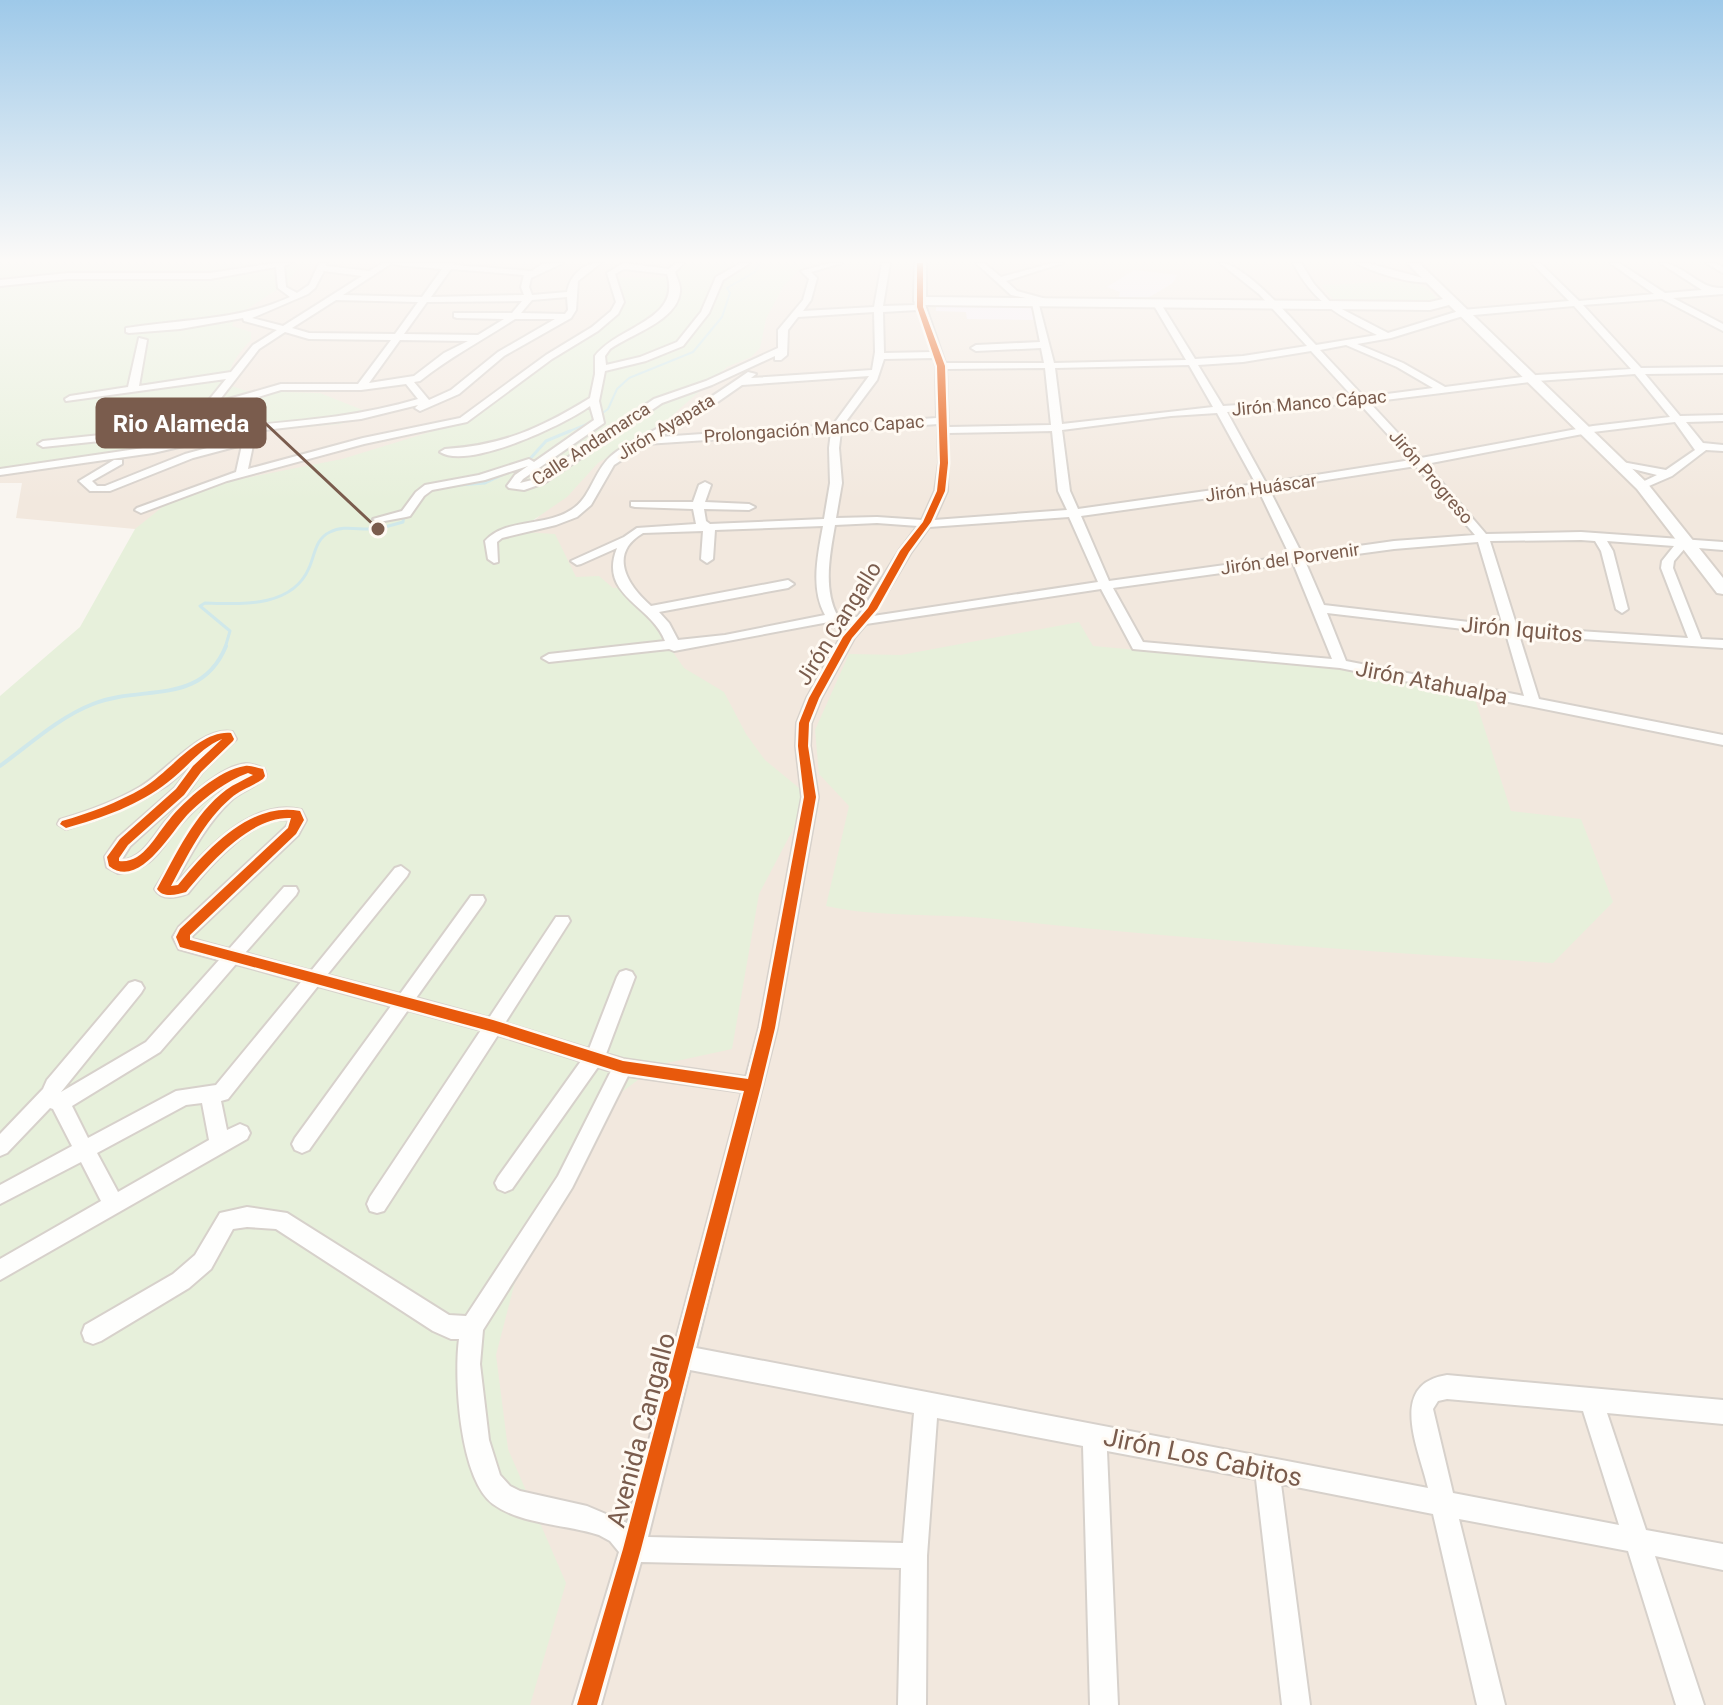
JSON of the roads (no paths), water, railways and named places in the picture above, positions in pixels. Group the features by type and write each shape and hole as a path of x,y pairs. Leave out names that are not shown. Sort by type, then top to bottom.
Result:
{"street":[{"path":"133,389 142,343"},
{"path":"157,447 208,408 248,354 264,343"},
{"path":"361,387 393,343"},
{"path":"208,408 290,386 361,387 409,382 426,374 447,355 471,343"},
{"path":"0,472 129,456 157,447 419,405 455,392 501,354 521,343"},
{"path":"141,510 241,474 472,415 573,343"},
{"name":"Calle Andamarca","path":"615,343 603,350 600,356 601,369 592,402 600,421 519,477 513,486 524,487 540,481 658,401 709,383 782,349"},
{"path":"601,369 643,359 681,343"},
{"name":"Jirón Ayapata","path":"494,559 491,541 498,535 567,518 580,510 605,466 639,442 702,408 735,382 779,358 782,343"},
{"path":"848,637 830,618 823,594 823,572 836,481 833,445 837,428 876,373 879,343"},
{"name":"Jirón Cangallo","path":"734,1165 788,935 807,825 810,797 803,746 804,723 814,698 848,637 872,609 905,551 927,522 941,491 944,463 939,360 933,343"},
{"path":"1181,343 1221,410 1296,557 1321,608 1340,664"},
{"name":"Jirón Progreso","path":"1307,343 1418,461 1483,538 1533,702"},
{"path":"879,356 1050,366 1194,363 1356,343"},
{"path":"1495,343 1646,485 1723,589"},
{"path":"1613,343 1640,371 1700,446 1701,451 1646,485"},
{"path":"1349,344 1400,365 1442,389"},
{"path":"976,348 1045,345 1064,491 1105,585"},
{"name":"Jirón Manco Cápac","path":"942,426 1057,428 1221,410 1362,400 1534,379 1640,371 1723,370"},
{"path":"735,382 876,373"},
{"path":"70,399 231,375"},
{"path":"409,382 424,398 419,405 425,429"},
{"path":"241,474 250,434 243,398"},
{"path":"445,452 475,450 526,438 592,402"},
{"name":"Jirón Huáscar","path":"577,561 626,540 641,530 907,520 927,522 1075,513 1361,473 1590,430 1677,419 1723,418"},
{"name":"Prolongación Manco Capac","path":"639,442 837,428 942,426"},
{"path":"43,444 178,430"},
{"path":"129,456 85,481 94,489 106,489 250,434"},
{"path":"520,452 526,438"},
{"path":"379,519 406,514 429,487 512,470 569,441"},
{"path":"1700,446 1723,448"},
{"path":"1626,465 1668,474"},
{"path":"705,485 698,505 700,522 709,528 707,559"},
{"path":"635,504 749,507"},
{"path":"1599,537 1607,551 1622,609"},
{"name":"Jirón del Porvenir","path":"549,658 674,647 830,618 861,621 1296,557 1483,538 1599,537 1723,546"},
{"path":"626,540 618,560 617,573 626,592 666,626 674,647"},
{"path":"1692,544 1723,573"},
{"path":"1692,544 1668,561 1667,568 1696,642"},
{"path":"648,610 788,584"},
{"name":"Jirón Atahualpa","path":"1105,585 1138,646 1340,664 1723,740"},
{"name":"Jirón Iquitos","path":"1321,608 1513,631 1723,644"},
{"path":"66,824 98,815 138,796 165,779 208,740 227,735 229,739 197,769 180,792 124,842 113,857 113,863 118,867 140,863 154,850 178,816 223,779 247,769 259,772 256,779 228,794 210,813 163,889 170,893 182,889 202,862 261,821 279,813 296,814 298,820 292,831 182,937 185,944 493,1026 623,1067 754,1086"},
{"path":"0,1195 183,1097 221,1093 401,872"},
{"path":"55,1098 153,1047 290,891"},
{"path":"302,1144 477,900"},
{"path":"377,1204 562,921"},
{"path":"505,1183 595,1057 626,977"},
{"path":"0,1147 55,1098 135,988"},
{"path":"623,1067 565,1182 472,1327 467,1351 467,1375 479,1445 492,1488 508,1500 613,1528 632,1549 914,1556"},
{"path":"210,1096 220,1144"},
{"path":"55,1098 113,1204"},
{"path":"0,1270 240,1133"},
{"name":"Avenida Cangallo","path":"587,1705 632,1549 734,1165"},
{"path":"93,1333 181,1281 203,1262 227,1220 247,1217 280,1220 441,1323 462,1329 472,1327"},
{"name":"Jirón Los Cabitos","path":"682,1357 1723,1557"},
{"path":"1491,1705 1421,1409 1429,1392 1447,1387 1723,1412"},
{"path":"1591,1399 1690,1705"},
{"path":"912,1705 914,1556 927,1403"},
{"path":"1095,1435 1104,1705"},
{"path":"1267,1471 1296,1705"}],"waterway":[{"path":"565,433 589,423 608,409 617,389 629,378 693,352 701,343"},
{"path":"528,461 546,441 570,431"},
{"path":"446,486 485,483 521,466"},
{"path":"225,647 230,631 200,606 205,603 249,603 278,597 301,581 318,543 325,535 340,529 373,529 403,522 404,513"},
{"path":"0,766 56,724 93,704 186,686 202,678 215,665 225,647"}],"place":[{"name":"Rio Alameda","path":"378,529"}]}
